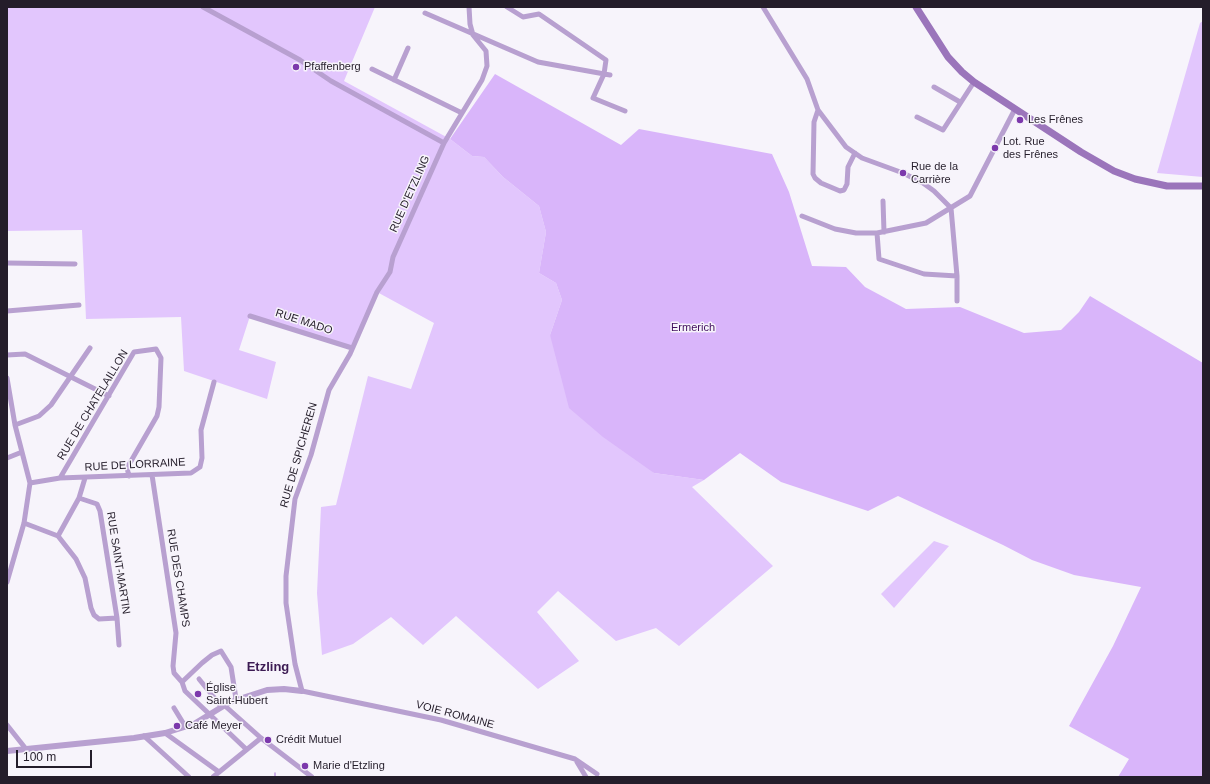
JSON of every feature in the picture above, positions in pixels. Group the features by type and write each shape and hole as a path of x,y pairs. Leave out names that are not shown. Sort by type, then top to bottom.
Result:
{"main road":[{"path":"916,7 948,57 974,82 1114,171 1152,184 1203,186"}],"street":[{"path":"203,7 300,60 331,81 444,143"},
{"name":"RUE D'ETZLING","path":"328,390 352,348 377,292 390,272 392,257 444,143 482,80 487,66 486,51 473,35 470,24 469,7"},
{"path":"506,7 523,17 540,14 606,60 604,74 592,98 625,111"},
{"path":"763,7 807,79 818,110 846,147 923,183 934,191 951,208 957,276 957,301"},
{"path":"425,13 538,62 610,75"},
{"path":"394,80 408,48"},
{"path":"372,69 462,113"},
{"path":"917,118 942,130 974,82"},
{"path":"934,87 960,102"},
{"path":"802,216 835,229 856,233 884,232 926,223 970,196 1016,109"},
{"path":"818,110 814,129 813,174 815,178 821,184 840,191 844,190 847,184 848,168 856,153"},
{"path":"883,201 884,232"},
{"path":"877,233 878,259 924,274 957,276"},
{"path":"7,262 76,264"},
{"path":"7,311 79,305"},
{"name":"RUE MADO","path":"250,316 352,348"},
{"path":"14,425 39,416 51,405 90,348"},
{"name":"RUE DE CHATELAILLON","path":"60,478 134,352 156,349 161,358 159,407 157,416 127,468 129,476"},
{"path":"7,355 25,354 109,396"},
{"path":"7,378 14,425 30,483 24,523 7,582"},
{"name":"RUE DE LORRAINE","path":"30,483 60,478 191,473 200,467 202,458 201,430 214,382"},
{"name":"RUE DE SPICHEREN","path":"302,691 286,603 286,576 295,499 311,456 328,390"},
{"path":"7,458 22,452"},
{"name":"RUE DES CHAMPS","path":"152,475 176,633 173,666 174,672 182,682 185,691 208,715 246,749"},
{"path":"58,536 79,498 85,478"},
{"name":"RUE SAINT-MARTIN","path":"79,498 97,504 100,511 117,618 119,645"},
{"path":"24,523 58,536 76,559 86,578 91,608 94,614 99,619 117,618"},
{"path":"182,682 212,655 222,651 231,667 236,699"},
{"path":"199,679 223,706 261,738 312,777"},
{"path":"7,751 165,733 194,724 236,699 267,690 284,689 302,691"},
{"name":"VOIE ROMAINE","path":"302,691 441,720 575,759 597,774"},
{"path":"174,708 184,726"},
{"path":"7,725 26,749"},
{"path":"165,733 219,772"},
{"path":"144,736 189,777"},
{"path":"213,777 261,738"},
{"path":"575,759 586,777"}],"shaded area":[{"path":"7,7 375,7 344,81 450,139 472,156 484,157 503,177 539,206 546,232 539,273 556,283 562,300 550,335 654,473 704,480 692,487 773,566 679,646 656,628 616,641 558,591 537,612 579,661 538,689 456,616 423,645 391,617 353,644 322,655 317,593 321,507 336,505 368,376 411,389 434,323 377,292 352,348 250,316 239,350 276,362 267,399 184,371 181,317 86,319 82,230 7,231"},
{"path":"1203,21 1203,177 1157,173 1200,23"},
{"path":"934,541 949,546 894,608 881,594"}],"green space":[{"name":"Ermerich","path":"495,74 621,145 639,129 772,154 789,192 812,266 846,267 865,287 906,309 960,307 1024,333 1061,330 1079,312 1090,296 1203,363 1203,777 1118,777 1129,759 1069,726 1113,646 1141,587 1074,575 1032,560 898,496 868,511 781,482 740,453 704,480 654,473 603,437 569,408 550,335 562,300 556,283 539,273 546,232 539,206 503,177 484,157 472,156 450,139"}],"place":[{"name":"Pfaffenberg","path":"296,67"},
{"name":"Les Frênes","path":"1020,120"},
{"name":"Lot. Rue des Frênes","path":"995,148"},
{"name":"Rue de la Carrière","path":"903,173"},
{"name":"Église Saint-Hubert","path":"198,694"},
{"name":"Café Meyer","path":"177,726"},
{"name":"Crédit Mutuel","path":"268,740"},
{"name":"Marie d'Etzling","path":"305,766"}],"district":[{"name":"Etzling","path":"268,667"}]}
